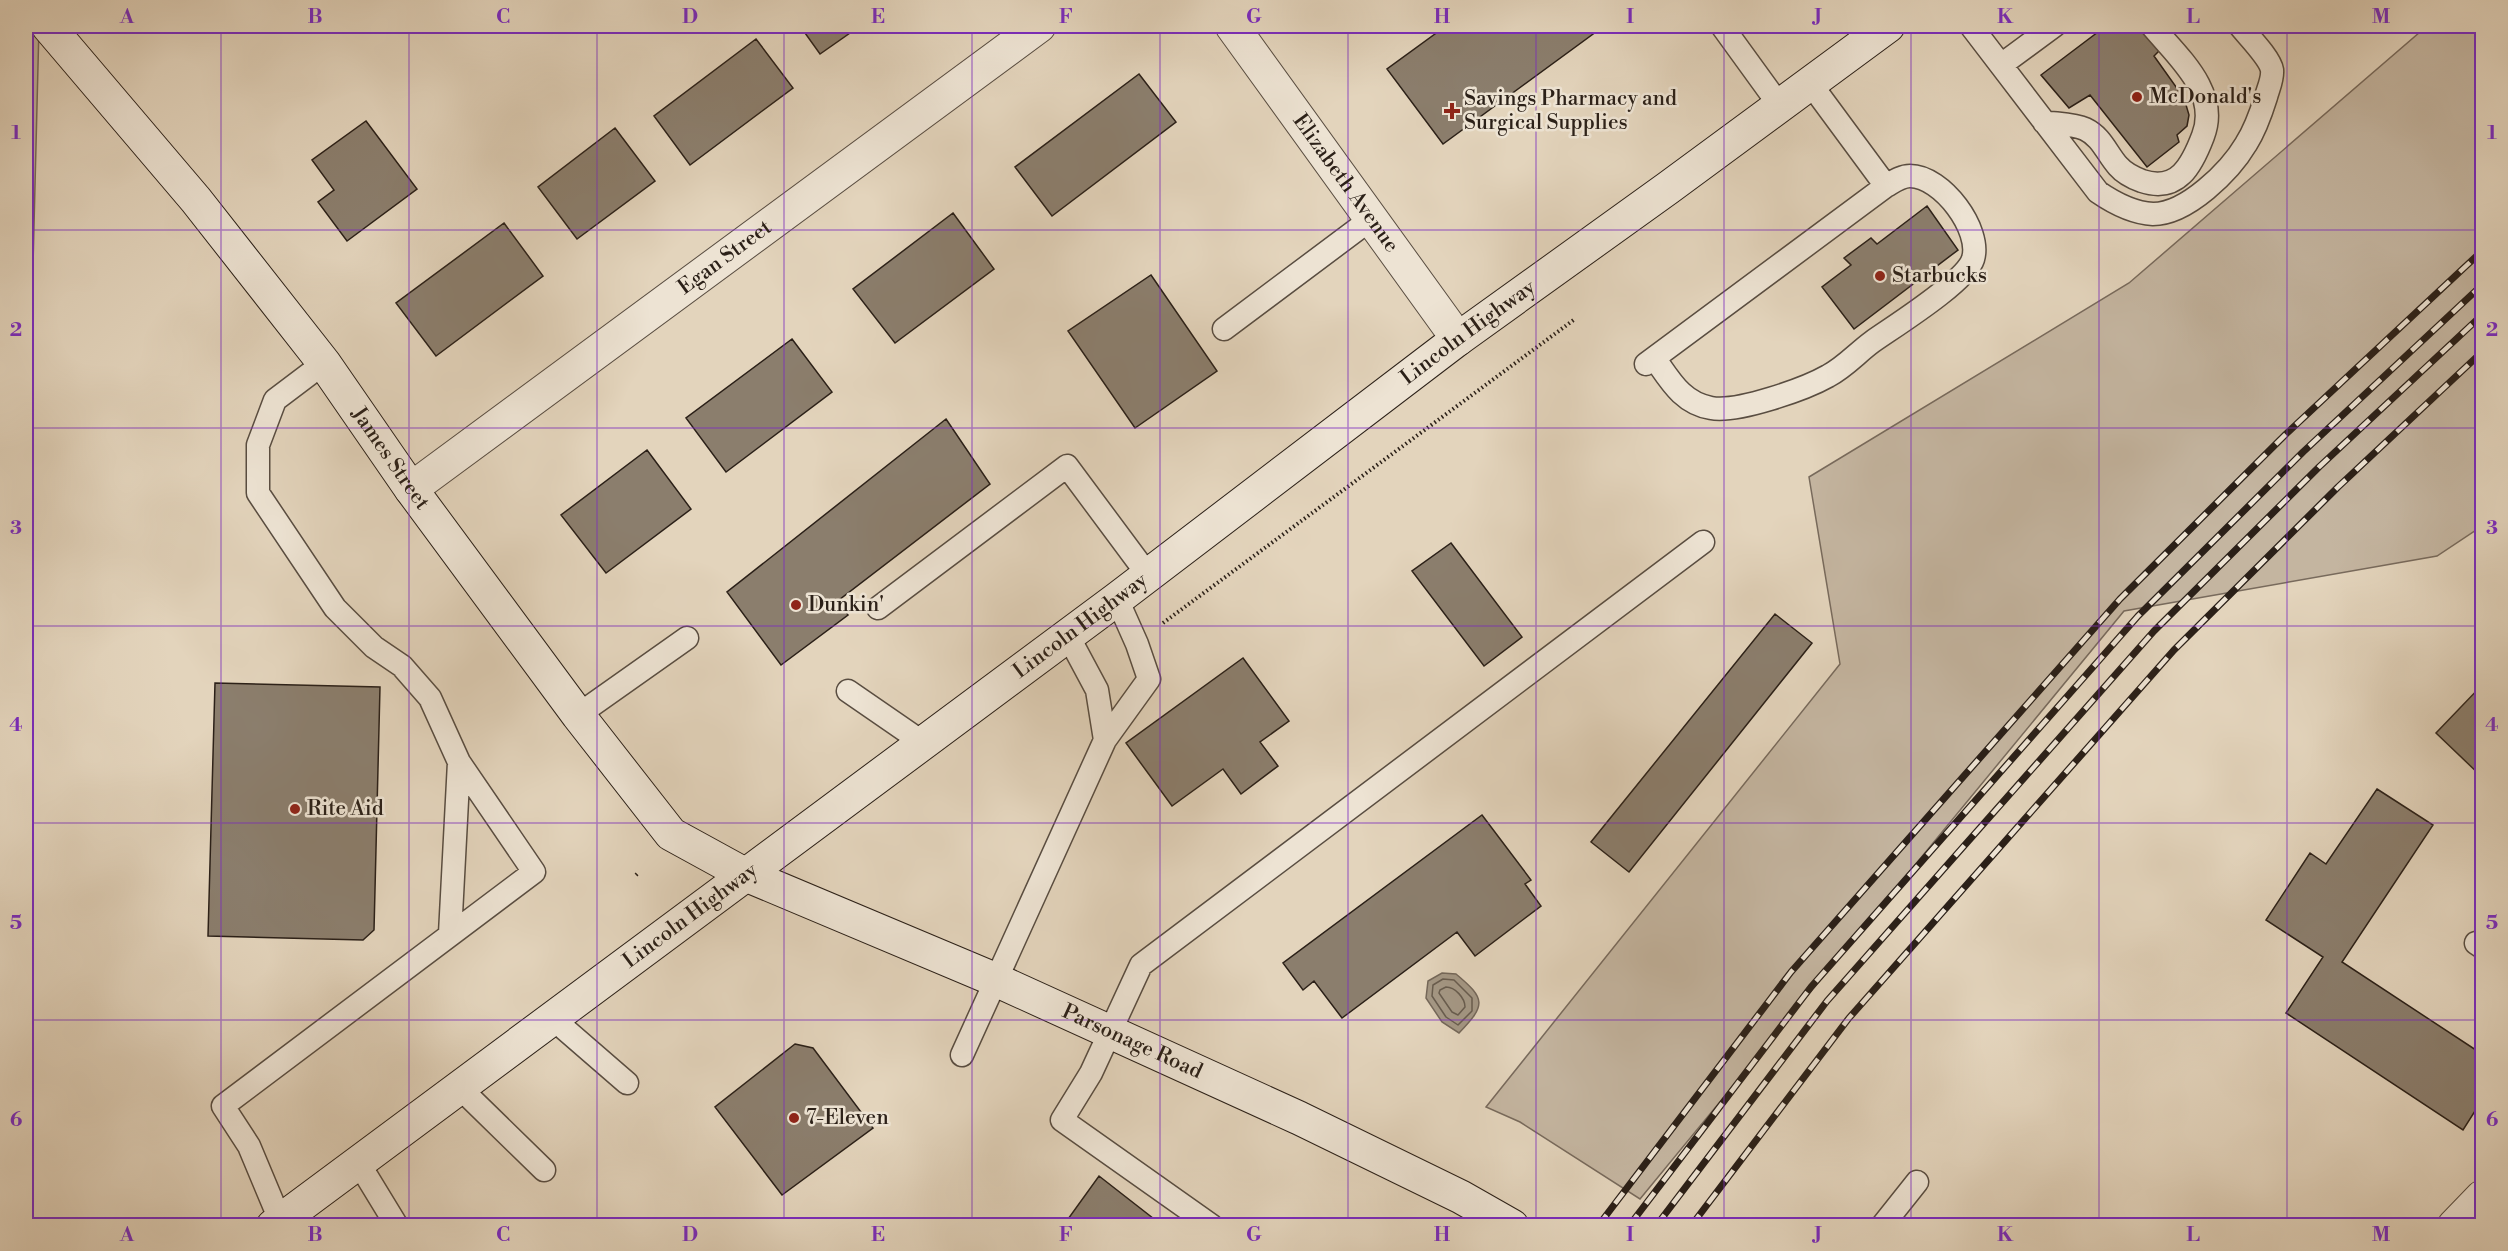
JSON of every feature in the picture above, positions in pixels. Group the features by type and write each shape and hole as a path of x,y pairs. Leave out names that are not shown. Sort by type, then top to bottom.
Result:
{"street":[{"name":"James Street","path":"48,26 196,200 324,363 411,489 578,715 671,834 744,874"},
{"name":"Egan Street","path":"411,489 1039,26"},
{"name":"Elizabeth Avenue","path":"1232,26 1458,339"},
{"name":"Lincoln Highway","path":"277,1223 1066,634 1117,599 1458,339 1888,26"},
{"name":"Parsonage Road","path":"744,874 1110,1030 1450,1191 1512,1226"},
{"path":"2454,1226 2482,1197"}],"lane":[{"path":"1722,26 1780,106"},
{"path":"1971,26 2098,192 2128,209 2153,214 2169,211 2194,199 2226,170 2246,144 2262,109 2272,72 2270,64 2240,26"},
{"path":"2001,65 2054,26"},
{"path":"2044,122 2084,129 2099,139 2119,167 2134,178 2155,185 2171,183 2186,171 2204,132 2208,108 2196,79 2152,26"},
{"path":"1810,83 1886,186"},
{"path":"1910,176 1926,179 1936,184 1947,194 1965,221 1971,237 1973,258 1968,269 1934,298 1872,342 1842,368 1807,386 1726,409 1710,408 1695,403 1680,394 1651,362 1886,186 1899,178 1910,176"},
{"path":"1224,329 1371,219"},
{"path":"277,1223 249,1146 223,1106 534,872 459,762 430,698 402,666 374,647 335,608 258,493 258,445 275,400 324,363"},
{"path":"878,608 1067,466 1148,575"},
{"path":"1212,1226 1062,1120 1091,1072 1142,965 1703,542"},
{"path":"962,1055 1105,740 1149,679 1137,644 1117,599"},
{"path":"1066,634 1097,690 1105,740"},
{"path":"578,715 687,638"},
{"path":"848,691 922,742"},
{"path":"450,934 459,762"},
{"path":"552,1018 627,1083"},
{"path":"459,1087 544,1170"},
{"path":"358,1162 397,1226"},
{"path":"1882,1226 1917,1182"}],"path":[{"path":"1159,626 1575,319"}],"shaded area":[{"path":"26,26 39,26 26,545"},
{"path":"2427,26 2482,26 2482,526 2437,556 2124,611 1640,1199 1520,1122 1486,1107 1840,664 1809,477 2129,283"}],"water":[{"path":"1442,973 1456,974 1473,990 1479,1002 1478,1009 1459,1033 1442,1022 1426,998 1428,981"}],"building":[{"path":"800,26 860,26 820,54"},
{"path":"1446,26 1604,26 1443,144 1387,69"},
{"name":"McDonald's","path":"2106,26 2130,26 2132,29 2139,26 2159,51 2154,56 2184,98 2189,115 2187,126 2177,135 2179,142 2147,167 2090,95 2069,108 2041,75"},
{"path":"756,39 793,88 690,165 654,116"},
{"path":"1139,74 1176,122 1052,216 1015,167"},
{"path":"366,121 417,189 347,241 318,202 334,190 312,160"},
{"path":"615,128 655,181 577,239 538,187"},
{"name":"Starbucks","path":"1927,206 1958,250 1854,329 1822,287 1851,265 1844,258 1871,238 1877,244"},
{"path":"953,213 994,269 895,343 853,289"},
{"path":"504,223 543,276 436,356 396,303"},
{"path":"1151,275 1217,371 1135,428 1068,331"},
{"path":"792,339 832,392 726,472 686,418"},
{"path":"946,419 990,484 839,600 848,615 781,665 727,592"},
{"path":"647,450 691,509 606,573 561,515"},
{"path":"1451,543 1522,637 1484,666 1412,571"},
{"path":"1775,614 1812,643 1629,872 1591,842"},
{"path":"1243,658 1289,721 1260,742 1278,766 1241,794 1223,769 1172,806 1126,743"},
{"name":"Rite Aid","path":"215,683 380,687 374,930 363,940 208,936"},
{"path":"2482,685 2482,777 2436,733"},
{"path":"2377,789 2433,825 2342,962 2482,1054 2482,1100 2463,1130 2286,1013 2323,957 2266,920 2310,853 2326,864"},
{"path":"1482,815 1531,880 1525,884 1541,906 1475,956 1457,932 1342,1018 1314,981 1303,990 1283,963"},
{"name":"7-Eleven","path":"795,1044 813,1048 873,1128 782,1195 715,1107"},
{"path":"1099,1176 1163,1226 1063,1226"}],"railway":[{"path":"1598,1226 1791,972 2120,599 2286,434 2482,251"},
{"path":"1629,1226 1811,987 2138,616 2303,452 2482,285"},
{"path":"1656,1226 1827,1001 2154,631 2319,467 2482,315"},
{"path":"1691,1226 1849,1018 2174,650 2338,487 2482,352"}],"place":[{"name":"McDonald's","path":"2137,97"},
{"name":"Savings Pharmacy and Surgical Supplies","path":"1452,111"},
{"name":"Starbucks","path":"1880,276"},
{"name":"Dunkin'","path":"796,605"},
{"name":"Rite Aid","path":"295,809"},
{"name":"7-Eleven","path":"794,1118"}]}
